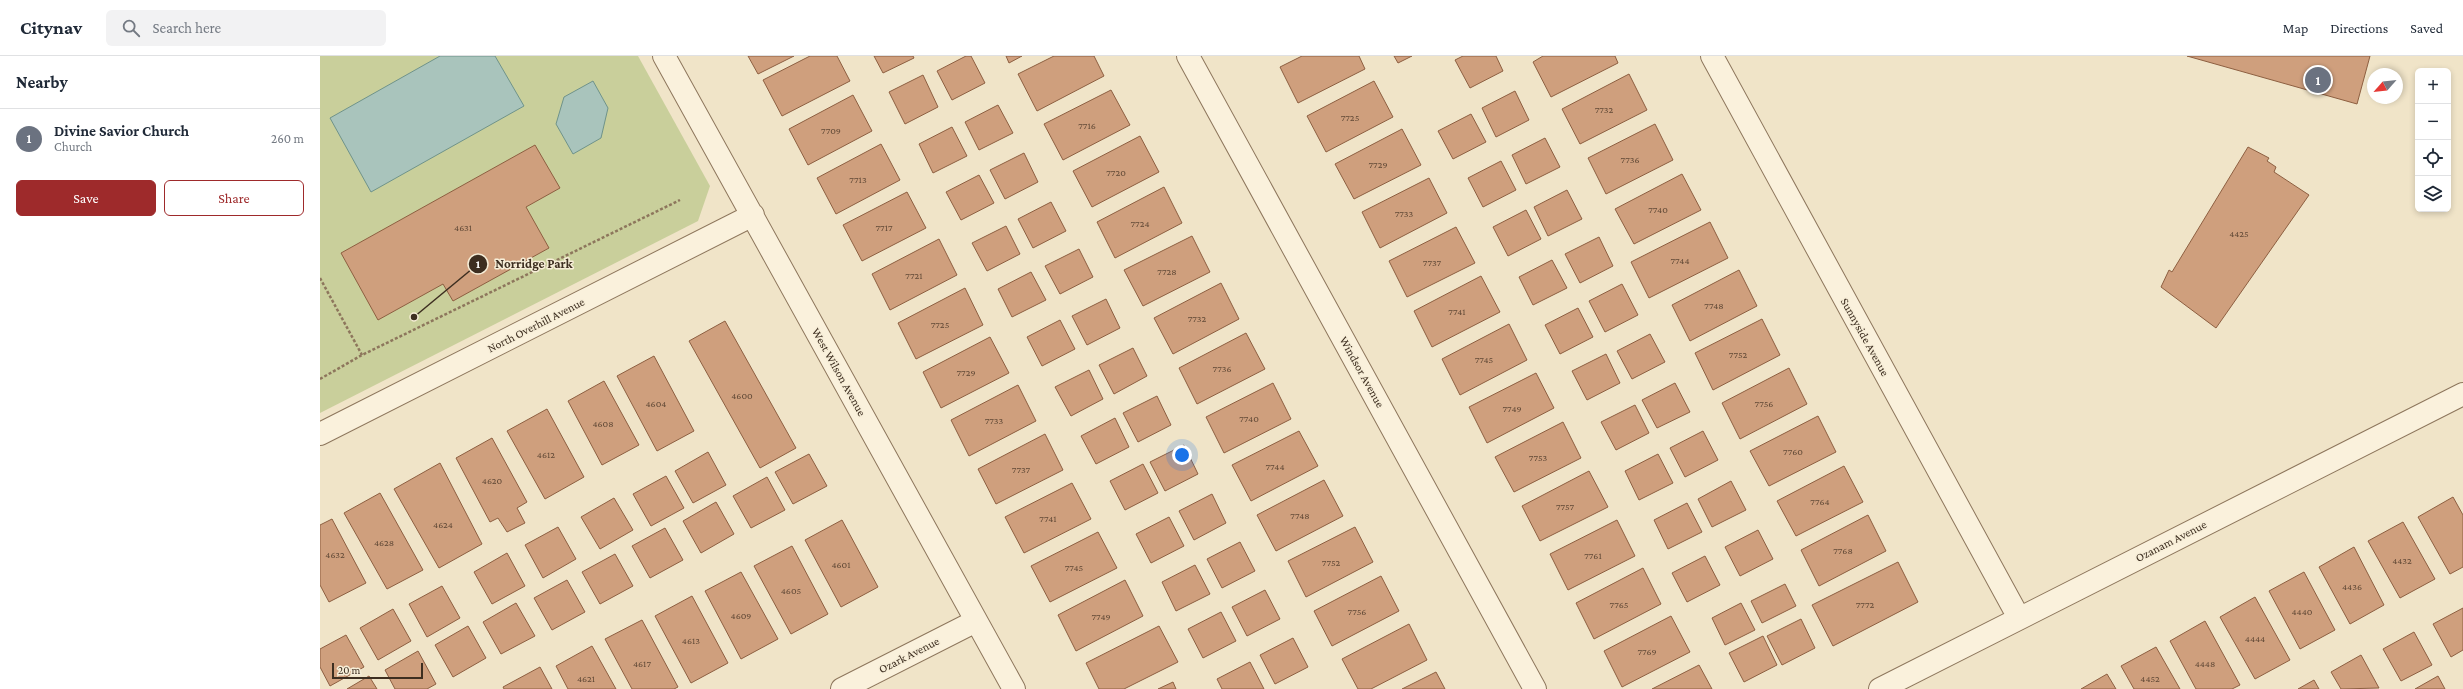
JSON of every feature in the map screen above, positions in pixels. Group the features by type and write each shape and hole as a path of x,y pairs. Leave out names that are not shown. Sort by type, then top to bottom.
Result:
{"street":[{"name":"West Wilson Avenue","path":"664,56 1014,689"},
{"name":"Windsor Avenue","path":"1188,56 1535,689"},
{"name":"Sunnyside Avenue","path":"1712,56 2019,618"},
{"name":"North Overhill Avenue","path":"320,434 752,216"},
{"name":"Ozanam Avenue","path":"1880,689 2463,394"},
{"name":"Ozark Avenue","path":"842,689 976,620"}],"path":[{"path":"320,379 362,355 680,200"},
{"path":"320,278 362,355"}],"green space":[{"path":"320,56 638,56 710,186 698,221 320,413"}],"water":[{"path":"440,56 495,56 524,106 371,192 330,118"},
{"path":"593,81 608,108 601,138 573,154 556,124 564,97"}],"building":[{"path":"748,56 794,56 758,74"},
{"path":"810,56 837,56 850,81 782,116 763,80"},
{"path":"874,56 913,56 914,58 883,73"},
{"path":"966,56 971,56 985,83 952,100 937,71"},
{"path":"1006,56 1022,56 1009,63"},
{"path":"1054,56 1094,56 1104,76 1037,111 1018,74"},
{"path":"1302,56 1359,56 1365,69 1298,103 1280,67"},
{"path":"1394,56 1412,56 1398,63"},
{"path":"1463,56 1496,56 1503,71 1470,88 1455,60"},
{"path":"1543,56 1615,56 1618,63 1551,97 1533,62"},
{"path":"2187,56 2370,56 2357,104"},
{"path":"1629,74 1647,110 1580,144 1562,109"},
{"path":"923,75 938,107 905,124 889,92"},
{"path":"1374,81 1393,117 1326,152 1307,116"},
{"path":"1111,90 1130,125 1063,160 1044,124"},
{"path":"1515,91 1529,120 1496,137 1482,108"},
{"path":"853,95 872,131 808,165 789,129"},
{"path":"998,105 1013,133 979,150 965,122"},
{"path":"1471,114 1486,142 1453,159 1438,131"},
{"path":"1655,124 1673,160 1606,194 1588,158"},
{"path":"952,127 967,156 933,173 919,144"},
{"path":"1402,129 1421,165 1354,199 1335,164"},
{"path":"1140,136 1159,172 1092,207 1073,171"},
{"path":"1545,138 1560,167 1526,184 1512,155"},
{"path":"881,144 900,180 836,214 817,178"},
{"path":"535,145 560,188 526,207 549,248 453,301 443,284 378,320 341,253"},
{"path":"2248,147 2269,158 2267,161 2276,167 2274,172 2309,195 2216,328 2161,287 2169,270 2172,272"},
{"path":"1024,153 1038,182 1005,199 990,170"},
{"path":"1501,161 1516,190 1483,207 1468,178"},
{"path":"1682,174 1701,210 1634,244 1615,209"},
{"path":"979,175 994,203 961,220 946,192"},
{"path":"1429,178 1447,213 1380,248 1362,212"},
{"path":"1164,187 1182,223 1115,258 1097,222"},
{"path":"1567,190 1582,219 1548,236 1534,207"},
{"path":"907,192 926,228 862,261 843,225"},
{"path":"1051,202 1066,231 1033,248 1018,219"},
{"path":"1526,210 1541,239 1508,256 1493,227"},
{"path":"1710,222 1728,258 1649,298 1631,262"},
{"path":"1006,226 1020,254 987,271 972,243"},
{"path":"1456,227 1475,263 1407,297 1389,261"},
{"path":"1192,236 1210,272 1143,306 1124,270"},
{"path":"1599,237 1613,266 1580,283 1565,254"},
{"path":"939,239 957,275 890,310 872,274"},
{"path":"1079,249 1093,277 1060,294 1045,266"},
{"path":"1552,260 1567,288 1533,305 1519,277"},
{"path":"1739,270 1757,306 1690,341 1672,305"},
{"path":"1031,272 1046,300 1012,317 998,289"},
{"path":"1481,276 1500,312 1432,347 1414,311"},
{"path":"1221,283 1239,319 1173,354 1154,318"},
{"path":"1622,284 1638,315 1605,332 1589,301"},
{"path":"965,288 983,325 916,359 898,323"},
{"path":"1106,299 1120,328 1087,345 1072,316"},
{"path":"1578,308 1593,337 1560,354 1545,325"},
{"path":"1762,319 1780,355 1713,390 1695,353"},
{"path":"1060,320 1075,349 1042,366 1027,337"},
{"path":"725,321 796,448 760,468 689,341"},
{"path":"1509,324 1527,360 1460,395 1442,359"},
{"path":"1246,333 1265,369 1197,404 1179,368"},
{"path":"1650,334 1665,362 1632,379 1617,351"},
{"path":"990,337 1009,373 941,408 923,372"},
{"path":"1133,348 1147,376 1114,394 1099,365"},
{"path":"1606,354 1620,383 1587,400 1572,371"},
{"path":"654,356 694,431 657,451 617,376"},
{"path":"1789,368 1807,404 1740,439 1722,403"},
{"path":"1089,370 1103,399 1071,416 1055,387"},
{"path":"1536,373 1554,408 1487,443 1469,407"},
{"path":"604,381 639,445 602,465 568,401"},
{"path":"1273,383 1291,419 1224,453 1206,417"},
{"path":"1675,383 1690,412 1657,428 1642,400"},
{"path":"1018,385 1036,421 969,456 951,420"},
{"path":"1157,396 1171,425 1138,442 1123,413"},
{"path":"1635,405 1649,433 1616,450 1601,422"},
{"path":"547,409 584,477 545,499 507,431"},
{"path":"1818,416 1836,452 1769,486 1750,451"},
{"path":"1115,418 1129,447 1096,464 1081,436"},
{"path":"1563,422 1581,458 1514,492 1495,457"},
{"path":"1299,431 1318,466 1251,501 1232,465"},
{"path":"1703,431 1718,460 1685,477 1670,448"},
{"path":"1045,434 1063,470 996,504 978,469"},
{"path":"492,438 527,502 517,508 525,523 507,532 498,518 490,522 456,458"},
{"path":"1184,445 1198,474 1165,491 1150,462"},
{"path":"708,452 726,485 693,503 675,471"},
{"path":"809,454 827,486 793,504 775,472"},
{"path":"1658,454 1673,483 1639,500 1625,471"},
{"path":"440,463 482,544 439,568 394,489"},
{"path":"1143,464 1158,493 1125,510 1110,481"},
{"path":"1844,466 1863,502 1796,536 1777,501"},
{"path":"1589,471 1608,507 1540,541 1522,506"},
{"path":"666,476 684,508 651,526 633,494"},
{"path":"767,477 785,510 751,528 733,496"},
{"path":"1324,480 1343,516 1276,551 1257,515"},
{"path":"1731,481 1746,510 1712,527 1698,499"},
{"path":"1072,483 1091,519 1024,553 1005,517"},
{"path":"380,493 423,570 387,589 344,513"},
{"path":"1212,494 1226,523 1194,540 1179,511"},
{"path":"2453,497 2463,515 2463,567 2450,574 2418,517"},
{"path":"614,498 633,530 600,549 581,517"},
{"path":"716,502 734,534 701,553 683,521"},
{"path":"1687,503 1702,532 1668,549 1654,520"},
{"path":"1868,515 1886,551 1819,586 1801,550"},
{"path":"1169,517 1184,546 1151,563 1136,534"},
{"path":"332,519 366,583 329,602 320,585 320,525"},
{"path":"842,520 878,587 841,607 805,540"},
{"path":"1617,520 1635,556 1568,590 1550,554"},
{"path":"2403,522 2435,579 2400,598 2368,541"},
{"path":"558,527 576,559 543,578 525,545"},
{"path":"1355,527 1373,562 1306,597 1288,561"},
{"path":"665,528 683,560 650,578 632,546"},
{"path":"1758,530 1773,559 1740,576 1725,547"},
{"path":"1098,532 1117,568 1050,602 1031,566"},
{"path":"1240,542 1255,571 1222,588 1207,559"},
{"path":"792,546 828,614 791,634 754,566"},
{"path":"2354,547 2384,605 2350,624 2319,567"},
{"path":"507,553 525,586 492,604 474,572"},
{"path":"615,554 633,586 600,604 582,572"},
{"path":"1705,556 1720,585 1687,602 1672,573"},
{"path":"1898,562 1918,602 1833,646 1812,605"},
{"path":"1195,565 1210,594 1176,611 1162,582"},
{"path":"1643,568 1661,604 1594,639 1576,603"},
{"path":"741,572 778,639 741,659 705,591"},
{"path":"2304,572 2335,630 2300,649 2269,591"},
{"path":"1381,576 1399,611 1332,646 1314,611"},
{"path":"567,580 585,612 552,630 534,598"},
{"path":"1125,580 1143,616 1076,651 1058,615"},
{"path":"1785,584 1796,606 1762,623 1751,601"},
{"path":"442,586 460,618 427,637 409,604"},
{"path":"1265,590 1280,619 1247,636 1232,607"},
{"path":"692,596 728,663 691,683 655,616"},
{"path":"2255,597 2290,660 2255,679 2220,617"},
{"path":"516,603 535,636 501,654 483,622"},
{"path":"1741,603 1755,630 1725,645 1712,618"},
{"path":"2463,608 2463,650 2451,657 2433,624"},
{"path":"393,609 411,641 378,660 360,628"},
{"path":"1221,612 1236,641 1203,658 1188,629"},
{"path":"1671,616 1690,652 1622,687 1604,651"},
{"path":"1801,619 1815,648 1782,665 1767,636"},
{"path":"642,620 678,687 674,689 632,689 605,639"},
{"path":"2205,621 2240,685 2232,689 2196,689 2170,641"},
{"path":"1409,624 1427,660 1371,689 1358,689 1342,659"},
{"path":"468,626 486,658 453,677 435,645"},
{"path":"1159,626 1178,662 1124,689 1099,689 1086,663"},
{"path":"2414,632 2432,665 2401,681 2383,649"},
{"path":"346,635 364,667 330,686 320,667 320,649"},
{"path":"1763,636 1777,665 1744,682 1729,653"},
{"path":"1293,638 1308,667 1275,684 1260,655"},
{"path":"592,646 616,689 568,689 556,666"},
{"path":"2156,647 2180,689 2134,689 2121,666"},
{"path":"418,651 436,684 427,689 395,689 385,670"},
{"path":"2361,655 2379,688 2341,689 2331,672"},
{"path":"1250,662 1264,689 1222,689 1217,679"},
{"path":"1699,665 1712,689 1652,689"},
{"path":"540,667 552,689 504,689 503,687"},
{"path":"1436,672 1445,689 1402,689"},
{"path":"2107,674 2116,689 2081,689"},
{"path":"369,676 377,689 347,689"},
{"path":"2438,676 2445,689 2415,689"},
{"path":"2314,680 2319,689 2298,689"},
{"path":"1173,682 1176,689 1158,689"}],"place":[{"name":"Divine Savior Church","path":"2318,80"},
{"name":"Norridge Park","path":"414,317"}]}
